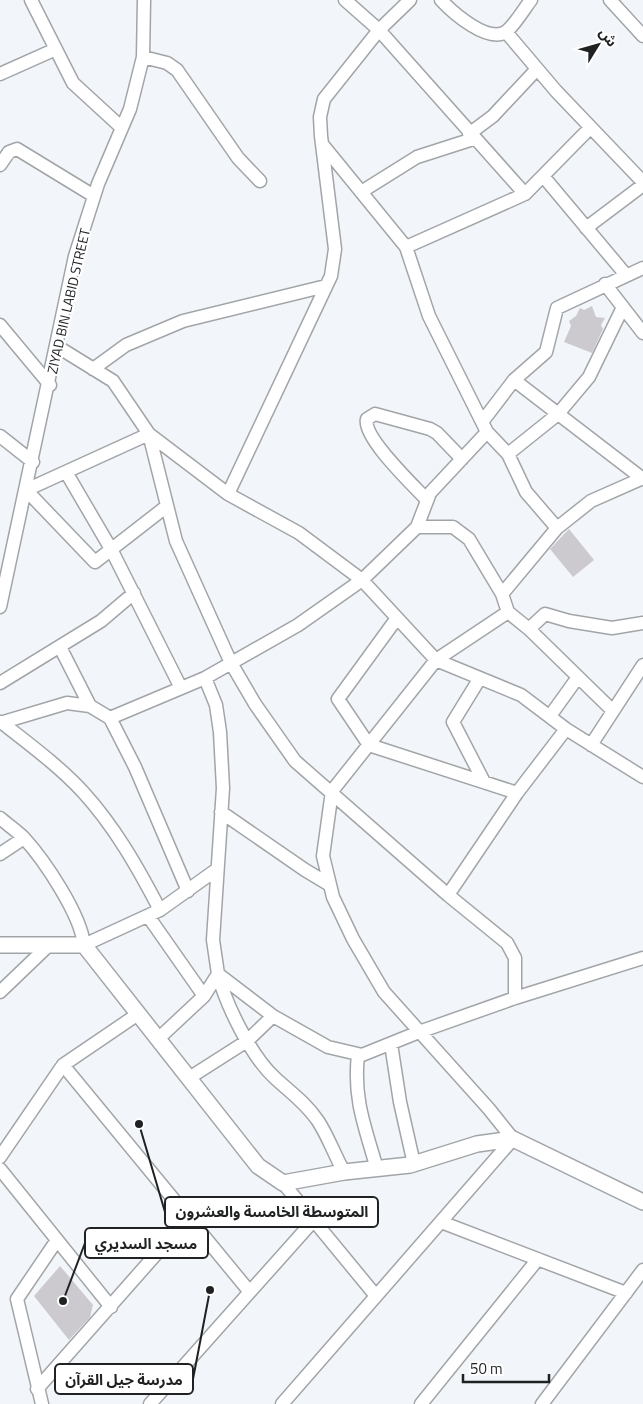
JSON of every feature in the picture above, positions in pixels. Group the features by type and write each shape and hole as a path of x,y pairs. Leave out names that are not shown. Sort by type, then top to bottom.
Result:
{"street":[{"path":"31,0 74,83 122,128"},
{"name":"ZIYAD BIN LABID STREET","path":"0,607 50,385 75,256 94,196 130,110 143,57 144,0"},
{"path":"345,0 379,30 524,194"},
{"path":"228,494 331,276 335,249 320,117 324,99 379,30 410,0"},
{"path":"440,0 476,29 495,34 506,32 531,0"},
{"path":"610,0 643,36"},
{"path":"506,32 590,128 643,183 586,228"},
{"path":"0,74 56,49"},
{"path":"143,57 167,63 177,70 238,158 260,181"},
{"path":"361,192 418,157 471,136 493,116 537,69"},
{"path":"406,247 524,194 590,128"},
{"path":"322,144 406,247 429,316 484,427 508,454 526,492 557,528"},
{"path":"0,165 9,152 17,149 94,196"},
{"path":"543,176 626,275"},
{"path":"110,718 205,678 298,625 362,580 416,528 430,492 462,459 514,380 546,352 557,308 643,268"},
{"path":"606,284 643,333"},
{"path":"93,369 126,345 183,321 326,286"},
{"path":"508,454 558,414 589,377 623,307"},
{"path":"0,325 50,385"},
{"path":"58,347 113,381 149,434 228,494 298,534 362,580 436,660 521,695 566,729 643,778"},
{"path":"502,594 557,528 591,501 643,478 514,380"},
{"path":"427,500 378,445 367,427 367,419 375,414 430,429 437,433 462,459"},
{"path":"149,434 26,490 95,562 167,506"},
{"path":"149,434 176,541 232,663 254,704 295,761 332,791 448,895 507,942 515,958 515,998"},
{"path":"0,436 33,462"},
{"path":"66,472 111,549 181,688"},
{"path":"416,528 453,527 469,539 502,594 508,612 529,629 613,712"},
{"path":"0,683 101,621 134,593"},
{"path":"508,612 436,660 332,791 323,856 333,897 353,939 384,992 490,1109 513,1139 643,1202"},
{"path":"529,629 545,614 569,621 612,628 643,623"},
{"path":"397,618 338,699 369,745 517,793"},
{"path":"60,647 90,706"},
{"path":"592,745 643,665"},
{"path":"205,678 216,705 220,732 223,788 216,870 213,940 224,999 247,1040 274,1077 295,1093 319,1122 344,1172"},
{"path":"480,678 453,722 484,782"},
{"path":"550,716 578,678"},
{"path":"1,722 67,703 90,706 110,718 135,767 188,891"},
{"path":"1,722 45,757 82,791 108,823 130,855 160,910"},
{"path":"448,895 517,793 566,729"},
{"path":"221,812 280,854 330,885"},
{"path":"0,818 24,838 64,894 83,933 84,946 258,1166 283,1183 376,1296"},
{"path":"0,854 24,838"},
{"path":"0,945 84,946 160,910 216,870"},
{"path":"148,916 204,996"},
{"path":"0,992 50,945"},
{"path":"218,974 273,1016 328,1047 362,1055 419,1032 515,998 643,958"},
{"path":"158,1039 204,996 218,974"},
{"path":"0,1157 63,1065 138,1014"},
{"path":"189,1078 247,1040 273,1016"},
{"path":"391,1044 400,1102 414,1164"},
{"path":"358,1054 355,1080 357,1103 377,1169"},
{"path":"63,1065 249,1291"},
{"path":"283,1183 344,1172 414,1164 476,1144 513,1139"},
{"path":"282,1404 513,1139"},
{"path":"0,1169 110,1307"},
{"path":"37,1389 188,1218"},
{"path":"150,1404 314,1220"},
{"path":"441,1222 626,1293"},
{"path":"42,1404 17,1299 57,1240"},
{"path":"421,1404 538,1259"},
{"path":"542,1404 643,1270"}],"building":[{"path":"592,306 596,317 605,318 601,325 603,329 592,353 564,342 571,326 569,321 576,316 580,308 584,310"},
{"path":"569,529 594,560 573,577 550,549"},
{"path":"60,1266 93,1305 90,1317 69,1340 34,1296"}],"place":[{"name":"المتوسطة الخامسة والعشرون","path":"139,1124"},
{"name":"مدرسة جيل القرآن","path":"210,1290"},
{"name":"مسجد السديري","path":"63,1301"}]}
